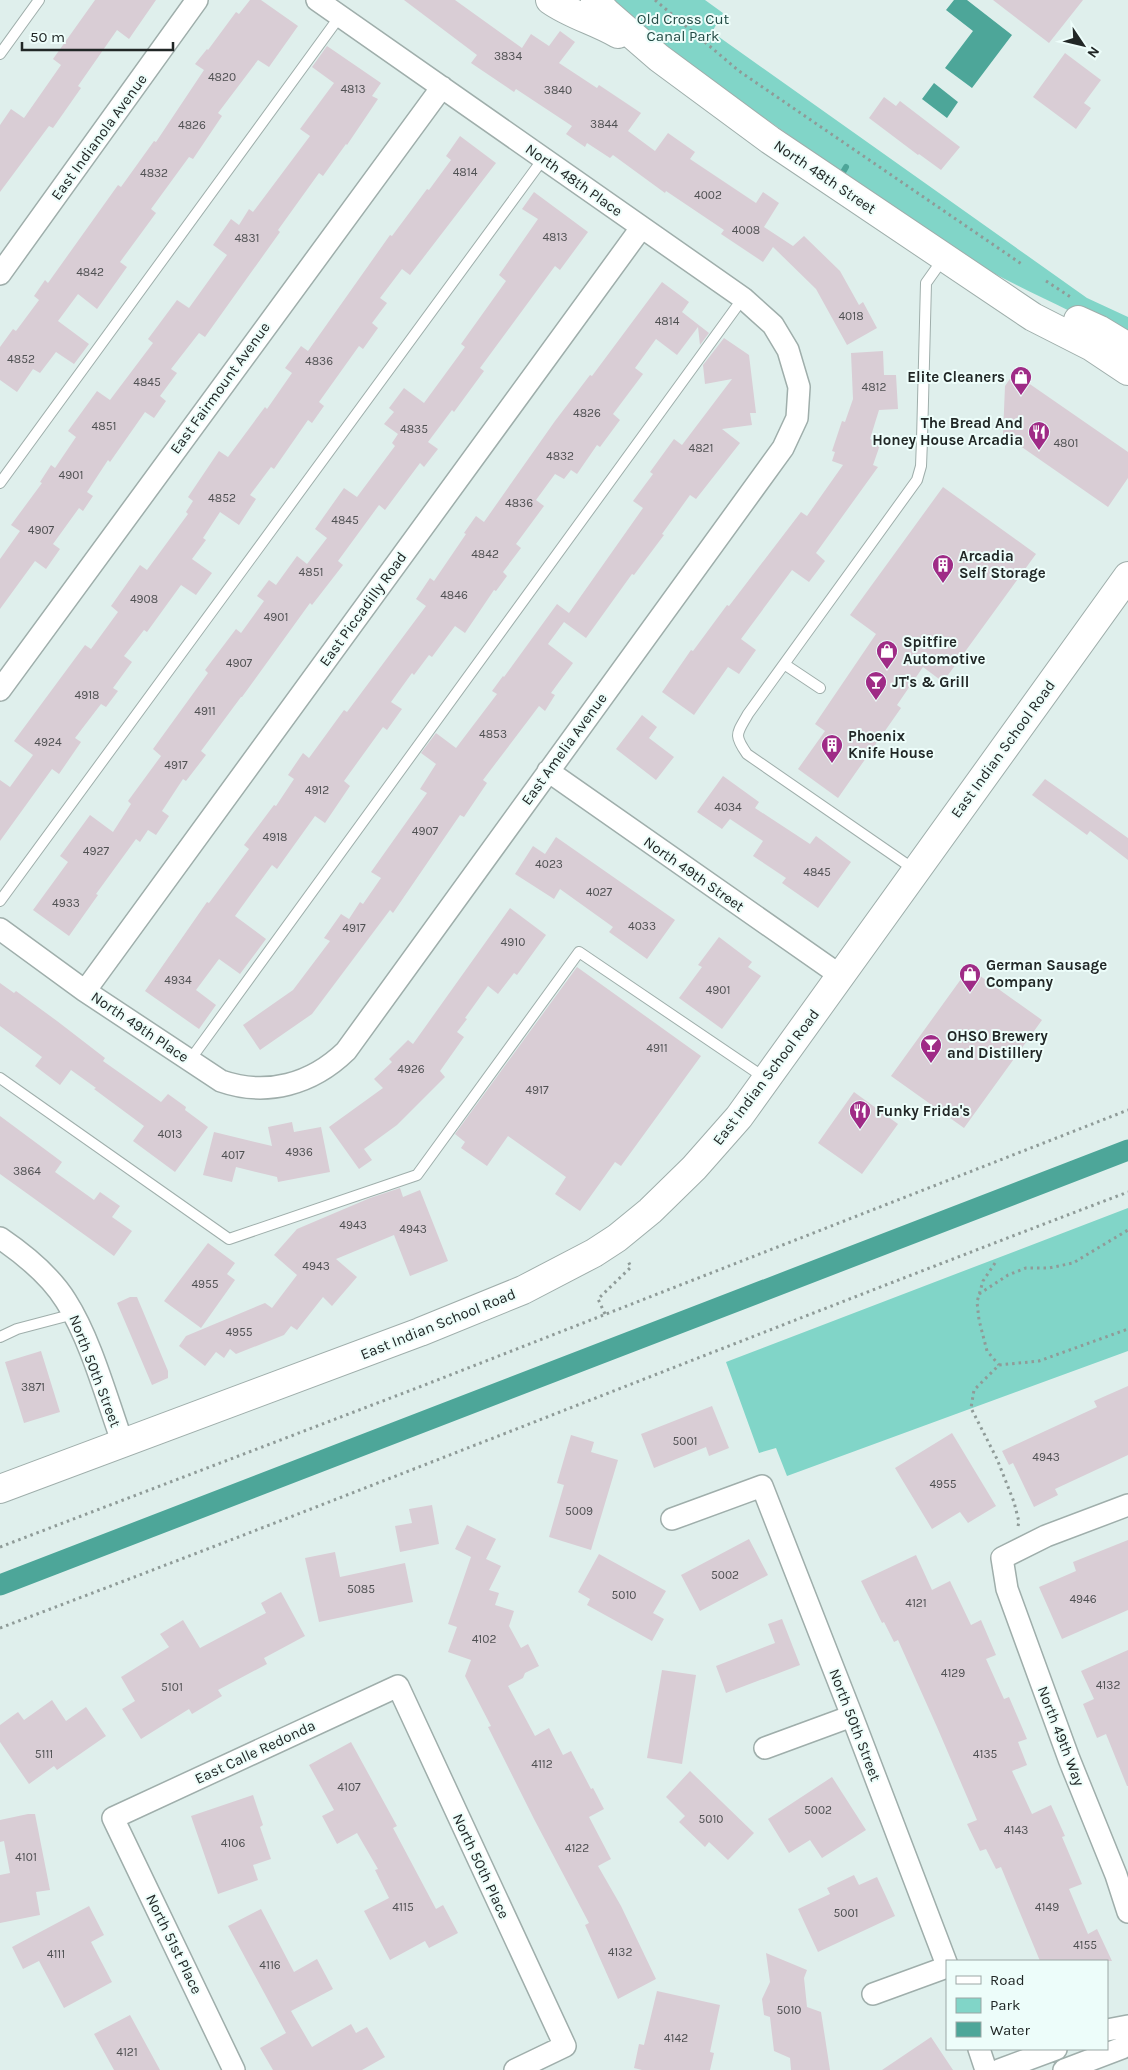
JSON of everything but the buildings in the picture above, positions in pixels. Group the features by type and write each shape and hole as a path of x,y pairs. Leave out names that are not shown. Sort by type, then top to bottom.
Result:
{"main road":[{"name":"North 48th Street","path":"550,0 565,10 598,22 660,58"},
{"name":"North 48th Street","path":"595,0 606,12 660,58 770,140 1033,317 1092,348 1128,371"},
{"name":"North 48th Street","path":"994,289 1048,307 1100,330 1128,348"},
{"path":"1033,317 1128,386"},
{"name":"East Indian School Road","path":"0,1489 420,1332 523,1290 594,1253 617,1238 650,1211 694,1168 739,1117 1128,576"}],"street":[{"name":"East Indianola Avenue","path":"0,274 197,0"},
{"name":"North 48th Place","path":"317,0 743,298 773,325 788,350 799,387"},
{"name":"East Fairmount Avenue","path":"0,690 442,87"},
{"name":"East Piccadilly Road","path":"85,991 641,228"},
{"name":"East Amelia Avenue","path":"292,1085 333,1064 346,1050 548,772 783,448 797,418 799,387"},
{"name":"North 49th Street","path":"548,772 841,976"},
{"name":"North 49th Place","path":"0,930 85,991 221,1081 237,1086 258,1088 292,1085"},
{"name":"North 50th Street","path":"0,1238 29,1258 66,1300 84,1336 123,1444"},
{"name":"North 50th Street","path":"672,1519 762,1486 946,1963"},
{"path":"1002,1558 1046,1536 1128,1505"},
{"name":"North 49th Way","path":"1002,1558 1007,1589 1065,1750 1116,1875 1128,1912"},
{"name":"East Calle Redonda","path":"113,1818 398,1686"},
{"name":"North 50th Place","path":"398,1686 564,2046 515,2070"},
{"path":"765,1748 852,1716"},
{"name":"North 51st Place","path":"113,1818 234,2070"},
{"path":"873,1994 946,1966"},
{"path":"1108,2030 1128,2026"},
{"path":"1065,2062 1122,2048 1128,2043"},
{"path":"979,2050 986,2070"},
{"path":"999,2070 1053,2050"}],"lane":[{"path":"0,54 40,0"},
{"path":"0,483 340,16"},
{"path":"0,901 544,159"},
{"path":"916,871 747,754 738,740 738,733 748,714 917,480 921,466 926,283 944,258"},
{"path":"190,1060 743,298"},
{"path":"784,664 820,688"},
{"path":"0,1078 229,1238 416,1175 578,952 767,1080"},
{"path":"0,1337 17,1329 74,1314"}],"path":[{"path":"656,0 739,71 1023,265"},
{"path":"0,1547 1128,1110"},
{"path":"0,1628 364,1489 545,1417 1128,1192"},
{"path":"979,1294 1008,1276 1026,1268 1049,1268 1074,1264 1128,1230"},
{"path":"605,1314 598,1299 631,1267 617,1238"},
{"path":"995,1263 983,1281 977,1302 979,1320 987,1350 999,1365"},
{"path":"1002,1558 1019,1522 1014,1502 997,1459 971,1408 974,1390 999,1365 1039,1360 1128,1329"}],"green space":[{"name":"Old Cross Cut Canal Park","path":"602,0 705,0 723,13 712,32 1087,298 1128,317 1128,341 1016,285 950,248 666,49"},
{"path":"1128,1208 1128,1351 787,1476 776,1448 759,1453 726,1362"}],"water":[{"path":"954,0 967,0 1012,35 972,88 945,68 973,31 946,10"},
{"path":"934,83 958,102 947,118 922,99"}],"waterway":[{"path":"839,179 846,167"},
{"path":"0,1585 1128,1150"}],"place":[{"name":"Elite Cleaners","path":"1021,396"},
{"name":"The Bread And Honey House Arcadia","path":"1039,451"},
{"name":"Arcadia Self Storage","path":"943,584"},
{"name":"Spitfire Automotive","path":"887,670"},
{"name":"JT's & Grill","path":"876,701"},
{"name":"Phoenix Knife House","path":"832,764"},
{"name":"German Sausage Company","path":"970,993"},
{"name":"OHSO Brewery and Distillery","path":"931,1064"},
{"name":"Funky Frida's","path":"860,1130"}]}
